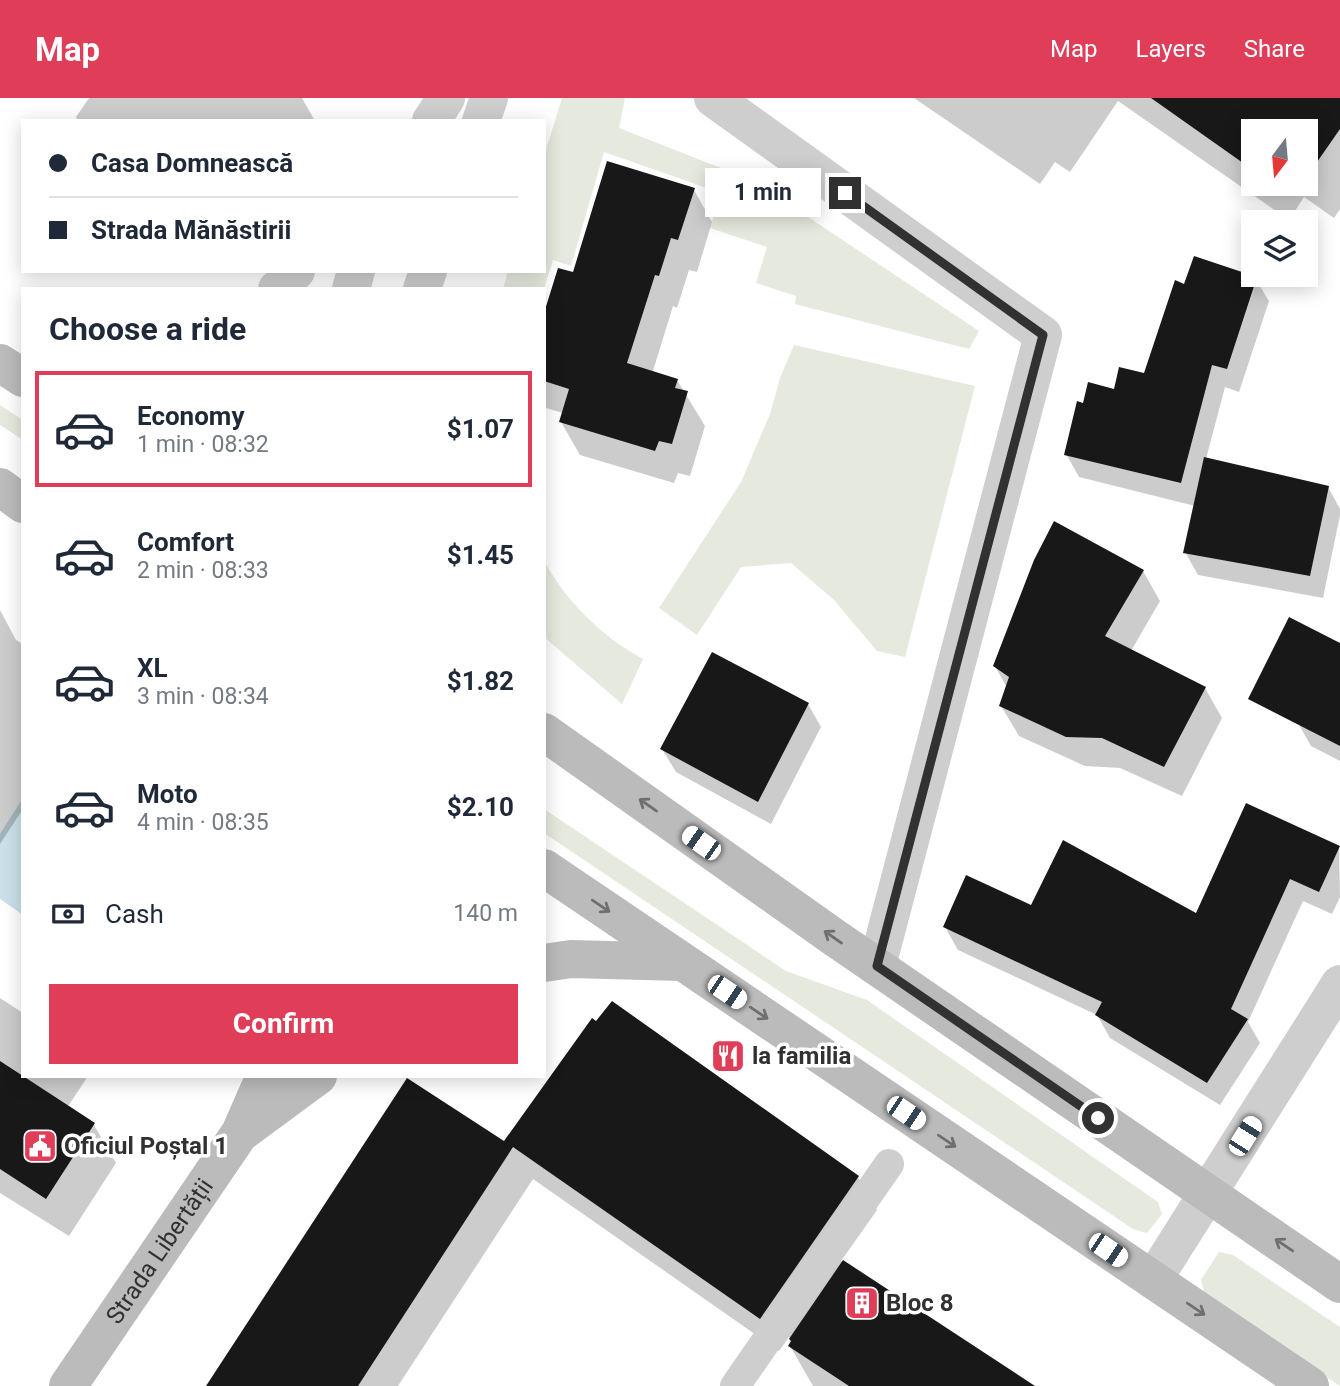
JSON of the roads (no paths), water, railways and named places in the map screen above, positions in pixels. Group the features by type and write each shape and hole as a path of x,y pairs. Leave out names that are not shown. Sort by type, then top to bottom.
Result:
{"main road":[{"path":"0,363 21,377"},
{"path":"0,487 21,503"},
{"path":"546,733 877,966 1340,1284"},
{"path":"546,869 1310,1386"},
{"path":"546,963 571,959 682,962"},
{"name":"Strada Libertății","path":"68,1386 240,1133 264,1078"},
{"path":"240,1133 315,1078"}],"street":[{"path":"432,119 446,98"},
{"path":"482,119 489,98"},
{"path":"713,98 1043,335 877,966"},
{"path":"279,287 294,273"},
{"path":"1153,1280 1340,984"}],"lane":[{"path":"735,1386 889,1164"}],"water":[{"path":"21,801 21,914 0,899 0,834"}],"place":[{"name":"la familia","path":"728,1056"},
{"name":"Oficiul Poștal 1","path":"40,1146"},
{"name":"Bloc 8","path":"862,1303"}]}
